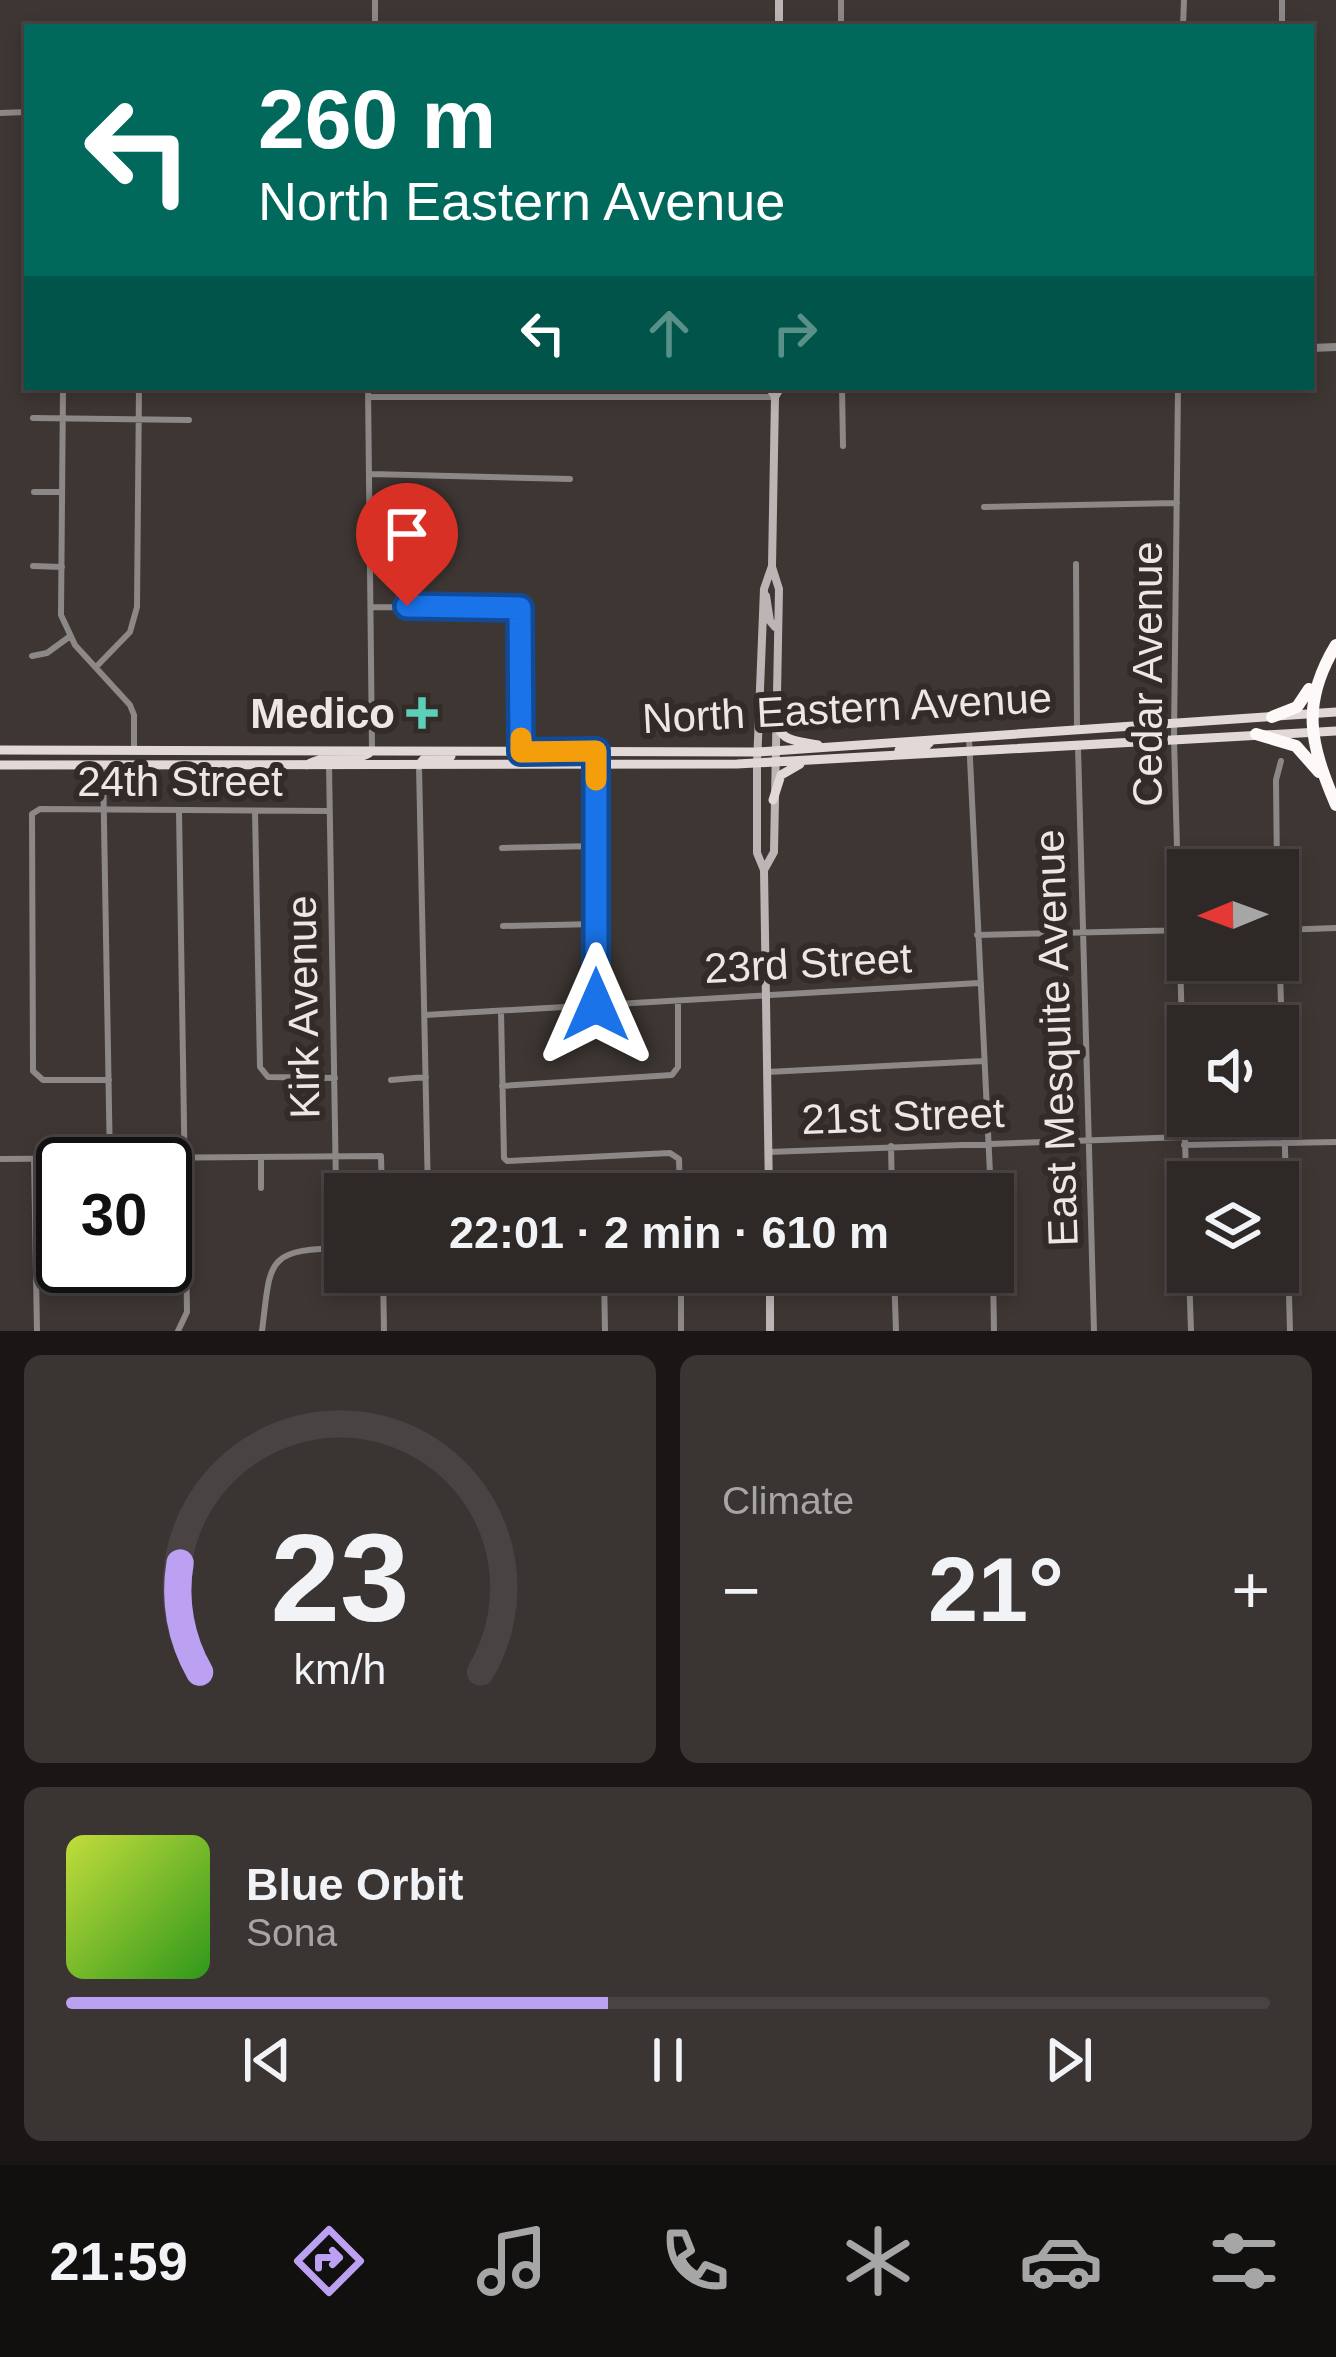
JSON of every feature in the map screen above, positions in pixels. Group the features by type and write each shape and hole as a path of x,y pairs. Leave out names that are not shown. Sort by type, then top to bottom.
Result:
{"highway":[{"path":"1336,645 1316,684 1312,714 1312,733 1336,805"},
{"path":"1272,717 1301,704 1319,664 1328,658"},
{"path":"1256,734 1301,749 1327,784"}],"main road":[{"path":"771,390 776,397"},
{"path":"768,1173 764,870 757,853 757,758 764,589 772,566 776,397 780,390"},
{"path":"764,870 773,852 779,589 772,566"},
{"path":"764,589 770,621 777,628"},
{"name":"North Eastern Avenue","path":"0,765 595,764 757,758 829,747 1336,712"},
{"path":"774,716 785,740 829,747"},
{"name":"North Eastern Avenue","path":"774,757 807,761 1336,731"},
{"path":"895,756 899,750 925,747 932,740"},
{"name":"North Eastern Avenue","path":"0,749 596,751 757,758"},
{"path":"88,764 123,758 134,751"},
{"path":"307,765 318,757 363,758 372,751"},
{"path":"419,765 428,758 481,752"},
{"path":"773,800 781,775 807,761"},
{"path":"770,1293 770,1331"}],"street":[{"path":"63,390 61,615 69,637 130,705 134,751"},
{"path":"96,667 130,632 135,620 139,390"},
{"path":"368,390 372,751"},
{"path":"583,390 584,397"},
{"path":"842,390 843,446"},
{"name":"Cedar Avenue","path":"1178,390 1174,738 1180,849"},
{"path":"368,397 776,397"},
{"path":"33,418 189,420"},
{"path":"369,474 570,479"},
{"path":"34,492 62,492"},
{"path":"984,507 1177,503"},
{"path":"1076,564 1077,730"},
{"path":"33,566 62,567"},
{"path":"372,607 520,608 521,752"},
{"path":"32,656 47,653 69,637"},
{"path":"969,738 991,1173"},
{"name":"East Mesquite Avenue","path":"1078,744 1094,1331"},
{"path":"596,751 596,1005"},
{"path":"1277,849 1276,780 1281,761"},
{"path":"103,764 110,1137"},
{"name":"Kirk Avenue","path":"329,765 337,1173"},
{"path":"419,765 428,1173"},
{"name":"24th Street","path":"109,1080 43,1080 35,1075 32,814 40,809 329,811"},
{"path":"179,811 184,1137"},
{"path":"255,811 260,1067 263,1074 334,1078"},
{"path":"502,848 596,846"},
{"path":"502,926 596,924"},
{"path":"1299,929 1336,928"},
{"path":"976,935 1167,931"},
{"name":"Cedar Avenue","path":"1185,981 1185,1161"},
{"path":"1280,981 1290,1331"},
{"name":"23rd Street","path":"425,1015 979,983"},
{"path":"502,1086 676,1072 678,1001"},
{"path":"501,1011 507,1161 677,1155 678,1173"},
{"path":"767,1072 984,1061"},
{"path":"392,1080 426,1078"},
{"name":"21st Street","path":"768,1152 1088,1139 1336,1142"},
{"path":"891,1147 892,1173"},
{"path":"192,1158 381,1156 381,1173"},
{"path":"260,1157 261,1188"},
{"path":"0,1159 34,1159 38,1331"},
{"path":"262,1331 264,1286 280,1260 298,1251 324,1249"},
{"path":"178,1331 187,1312 187,1293"},
{"path":"372,1331 384,1331 383,1293"},
{"path":"604,1293 605,1331"},
{"path":"681,1293 681,1331"},
{"path":"895,1293 896,1331"},
{"path":"993,1293 994,1331"},
{"path":"1190,1293 1191,1331"}],"slow traffic":[{"path":"521,738 521,752 596,751 596,780"}],"place":[{"name":"Medico","path":"422,713"}],"route":[{"path":"407,606 520,608 521,752 596,751 596,1005"}]}
